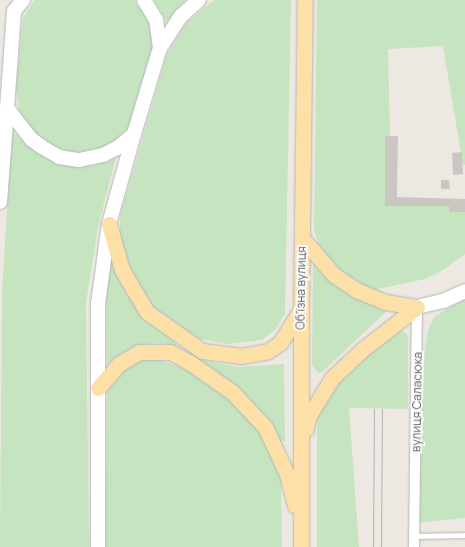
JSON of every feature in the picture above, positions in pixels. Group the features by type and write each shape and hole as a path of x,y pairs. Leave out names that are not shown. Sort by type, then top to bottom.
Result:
{"main road":[{"path":"0,202 7,108 4,91 14,11 23,0"},
{"path":"144,0 156,20 160,48"},
{"path":"98,547 98,304 109,224 160,48 181,16 199,0"},
{"name":"Обʼїзна вулиця","path":"301,544 301,309 306,0"},
{"path":"7,108 31,139 50,153 69,160 92,159 103,155 117,148 134,134"},
{"path":"109,224 122,270 147,312 202,351 241,356 268,351 280,343 301,309"},
{"path":"302,238 334,275 356,290 385,302 417,307 443,302 465,291"},
{"path":"301,468 308,417 324,390 352,358 417,307"},
{"path":"98,388 120,364 139,352 155,350 170,352 189,362 232,392 252,411 274,445 289,481 301,544"}],"street":[{"name":"вулиця Саласюка","path":"414,547 417,307"}],"lane":[{"path":"414,536 465,535"}],"green space":[{"path":"35,0 134,0 151,24 152,48 128,128 114,141 101,148 78,153 57,149 37,135 25,123 19,110 16,88 23,18"},
{"path":"154,0 185,0 167,22"},
{"path":"214,0 291,0 285,314 275,330 262,340 228,344 200,339 153,308 138,289 127,267 120,241 120,216 167,54 187,22"},
{"path":"317,0 465,0 465,165 463,165 443,46 388,49 390,136 385,136 385,206 449,206 449,212 465,212 465,254 440,272 425,279 373,290 348,276 332,263 319,246 314,230"},
{"path":"12,131 36,152 66,166 93,166 116,157 98,227 86,303 89,547 0,547 2,290"},
{"path":"110,253 116,273 127,294 144,317 174,341 177,347 155,343 135,347 107,364 106,300"},
{"path":"313,263 333,283 350,295 366,303 391,307 323,371 318,373 312,365"},
{"path":"465,298 465,518 416,523 425,347 428,330 434,317"},
{"path":"399,328 408,335 408,409 349,408 359,547 317,547 317,422 319,412 343,375"},
{"path":"157,359 186,369 229,398 259,431 281,479 282,547 105,547 107,392 125,369 141,360"},
{"path":"198,359 238,367 284,364 285,441 280,441 257,407 237,388"}],"building":[{"path":"385,136 398,136 397,197 465,199 465,212 449,212 449,206 385,206"},
{"path":"462,152 463,174 453,175 452,153"},
{"path":"441,180 449,180 450,189 441,189"}],"tram line":[{"path":"373,547 374,409"},
{"path":"381,547 382,409"}]}
